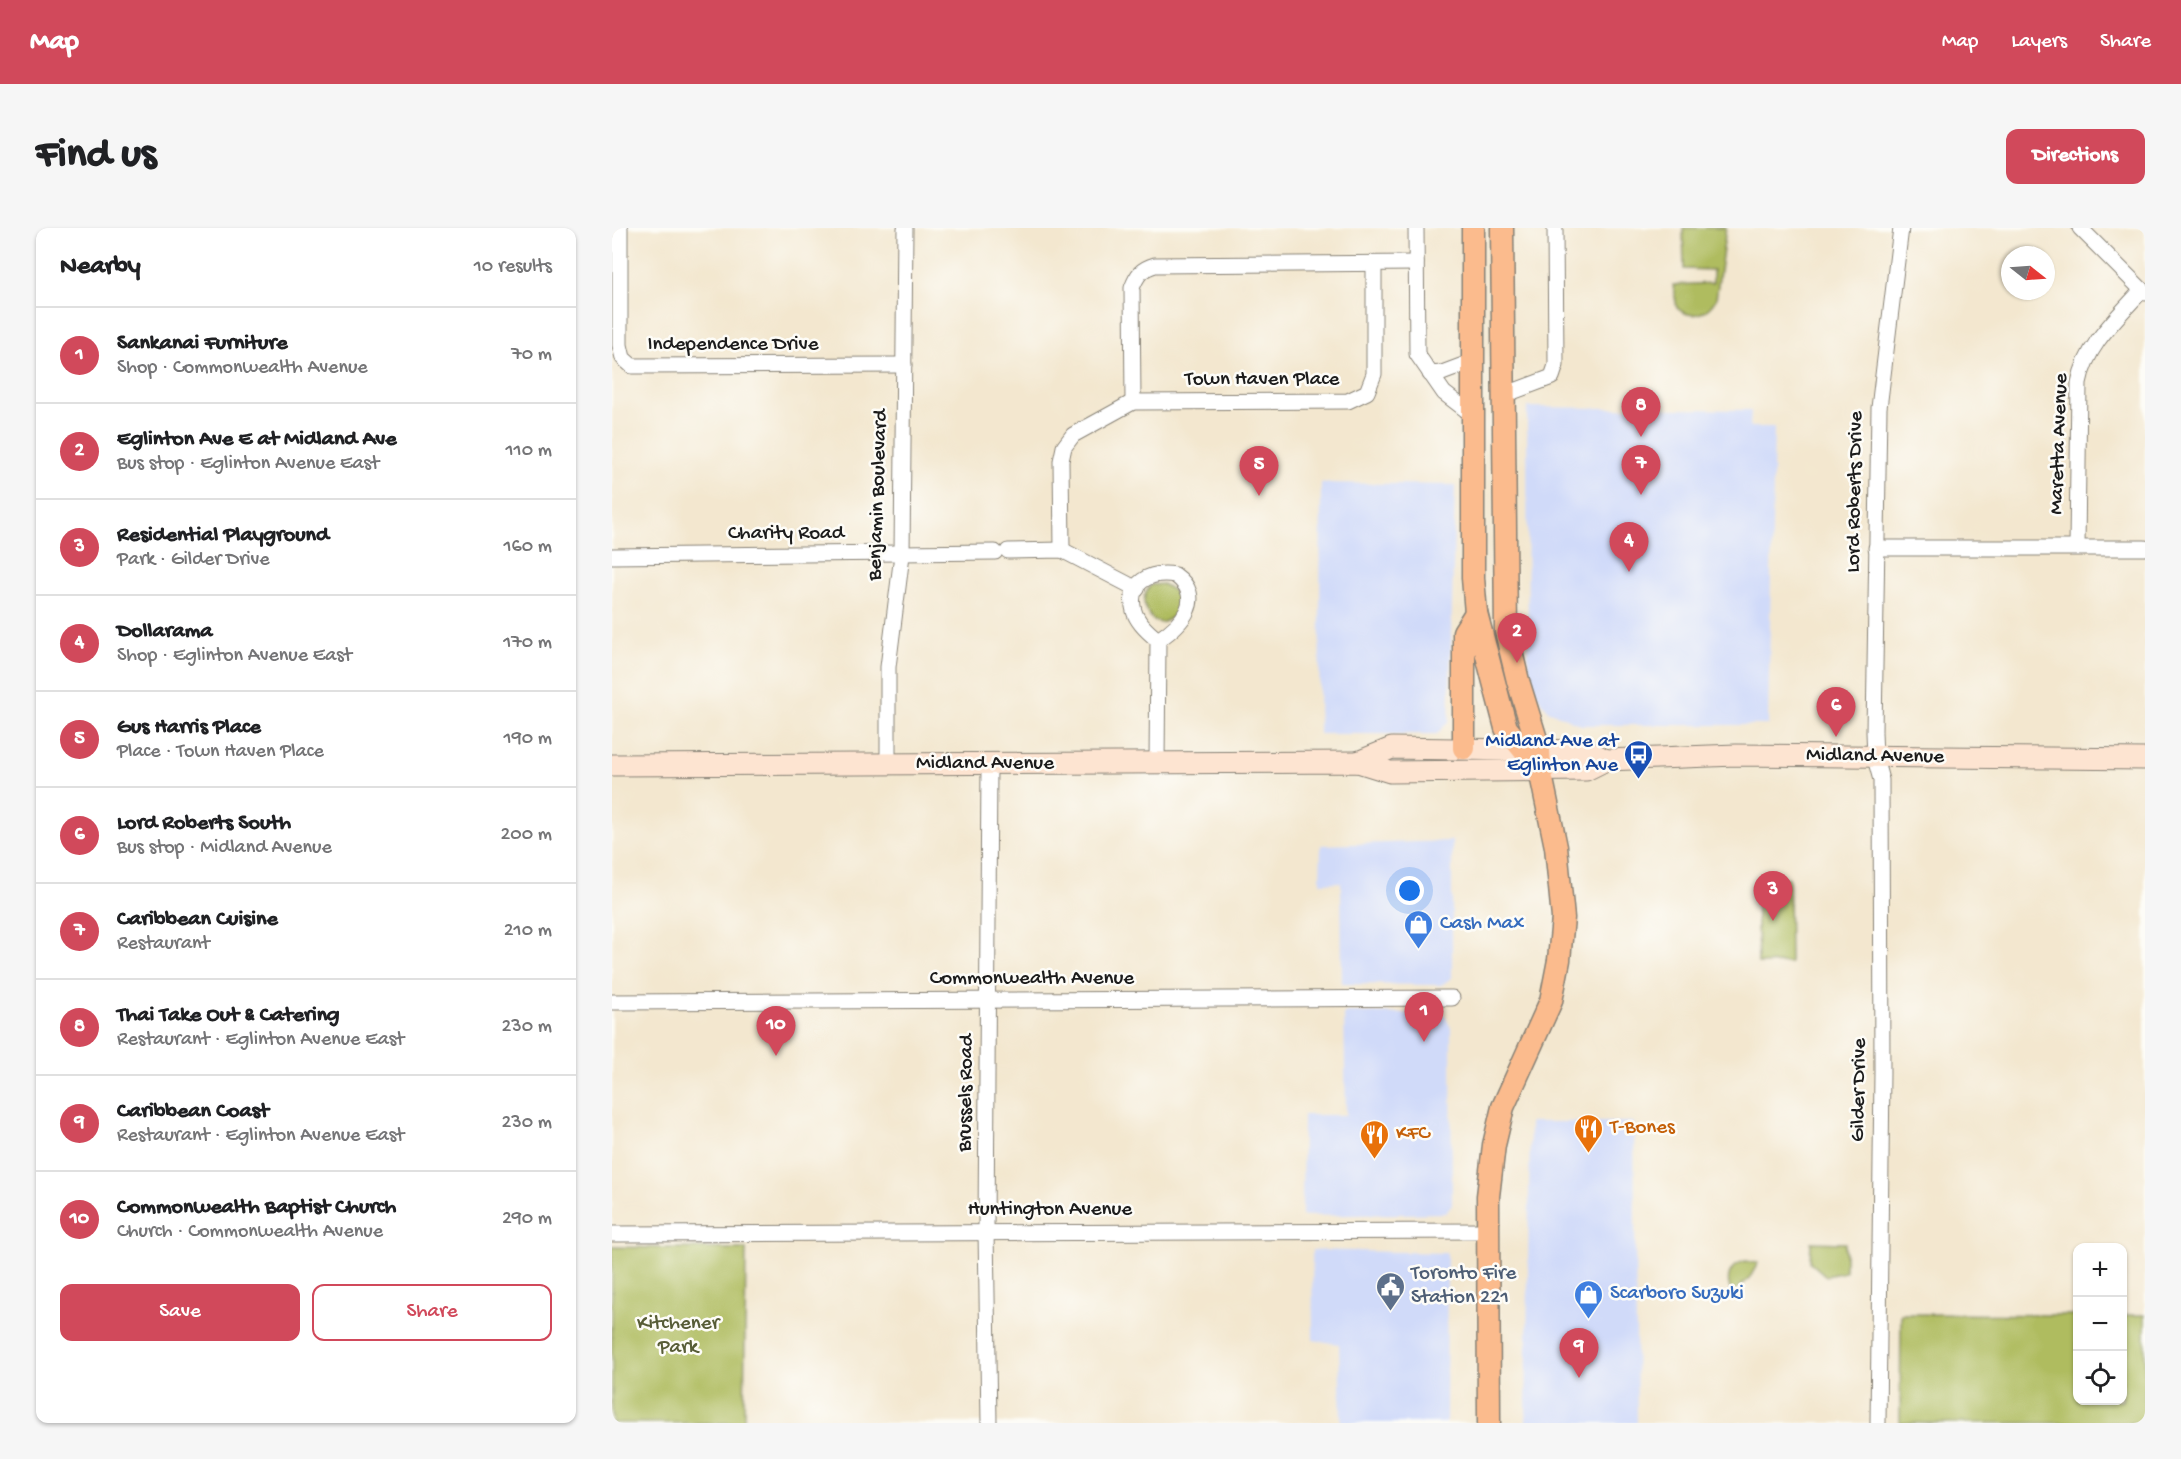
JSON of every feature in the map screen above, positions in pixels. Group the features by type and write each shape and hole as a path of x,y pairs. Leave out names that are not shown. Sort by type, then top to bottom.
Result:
{"main road":[{"path":"1473,228 1473,578 1476,613 1506,728 1534,756"},
{"path":"1488,1423 1488,1231 1492,1165 1503,1107 1551,1000 1562,942 1563,918 1556,847 1506,631 1502,228"},
{"path":"1464,748 1464,632 1476,613"},
{"name":"Midland Avenue","path":"1358,762 1392,748 1464,748 1534,756 1586,770 1606,760 1736,755 2145,759"},
{"name":"Midland Avenue","path":"612,765 1358,762 1390,772 1534,756"}],"street":[{"name":"Independence Drive","path":"621,228 620,345 623,358 632,366 904,365"},
{"name":"Benjamin Boulevard","path":"888,764 888,667 902,555 906,228"},
{"path":"1416,228 1415,342 1421,364 1444,393 1474,416"},
{"path":"1504,395 1552,377 1556,365 1555,228"},
{"name":"Lord Roberts Drive","path":"1875,758 1875,548 1879,408 1901,228"},
{"path":"2080,228 2143,291"},
{"path":"1133,402 1132,288 1137,275 1146,267 1155,265 1416,263"},
{"name":"Town Haven Place","path":"1062,550 1061,461 1064,447 1073,435 1133,402 1356,399 1367,392 1374,374 1374,265"},
{"name":"Maretta Avenue","path":"2078,548 2079,383 2082,368 2096,343 2143,291"},
{"path":"1430,374 1442,373 1474,361"},
{"path":"1875,548 2145,548"},
{"path":"1062,550 1137,589"},
{"name":"Charity Road","path":"612,556 902,555 1062,550"},
{"path":"1157,764 1158,640 1134,612 1134,595 1146,577 1157,573 1175,575 1185,585 1189,602 1187,612 1182,621 1158,640"},
{"name":"Gilder Drive","path":"1875,758 1881,780 1882,1072 1878,1423"},
{"name":"Brussels Road","path":"989,764 986,1230 989,1423"},
{"name":"Commonwealth Avenue","path":"612,1002 1452,998"},
{"name":"Huntington Avenue","path":"612,1234 986,1230 1488,1231"}],"shaded area":[{"path":"1527,407 1751,410 1750,427 1774,427 1768,725 1581,725 1548,710 1528,684"},
{"path":"1321,483 1455,485 1449,721 1437,734 1319,734"},
{"path":"1452,841 1452,978 1441,985 1342,984 1341,882 1320,883 1321,845"},
{"path":"1344,1013 1444,1014 1451,1028 1452,1205 1446,1213 1302,1216 1303,1115 1346,1115"},
{"path":"1530,1122 1634,1122 1637,1423 1526,1423"},
{"path":"1312,1250 1447,1253 1446,1423 1341,1423 1339,1344 1313,1340"}],"green space":[{"path":"1683,228 1726,228 1716,299 1708,309 1693,315 1677,308 1673,285 1713,283 1713,270 1684,269"},
{"path":"1162,584 1175,593 1179,604 1174,615 1161,623 1150,616 1144,599 1151,585"},
{"path":"1756,878 1789,878 1790,963 1758,964"},
{"path":"1811,1242 1845,1243 1845,1272 1826,1276 1810,1262"},
{"name":"Kitchener Park","path":"612,1247 746,1249 744,1423 612,1423"},
{"path":"1745,1261 1758,1263 1749,1279 1732,1293 1729,1282 1730,1273 1732,1269"},
{"path":"1901,1314 2073,1315 2073,1405 2127,1405 2127,1315 2145,1315 2145,1423 1900,1423"}],"place":[{"name":"Thai Take Out & Catering","path":"1641,437"},
{"name":"Caribbean Cuisine","path":"1641,495"},
{"name":"Gus Harris Place","path":"1259,496"},
{"name":"Dollarama","path":"1629,572"},
{"name":"Eglinton Ave E at Midland Ave","path":"1517,663"},
{"name":"Lord Roberts South","path":"1836,737"},
{"name":"Midland Ave at Eglinton Ave","path":"1639,780"},
{"name":"Residential Playground","path":"1773,921"},
{"name":"Cash Max","path":"1419,950"},
{"name":"Sankanai Furniture","path":"1424,1042"},
{"name":"Commonwealth Baptist Church","path":"776,1056"},
{"name":"T-Bones","path":"1589,1154"},
{"name":"KFC","path":"1375,1160"},
{"name":"Toronto Fire Station 221","path":"1390,1312"},
{"name":"Scarboro Suzuki","path":"1589,1320"},
{"name":"Caribbean Coast","path":"1579,1378"}]}
